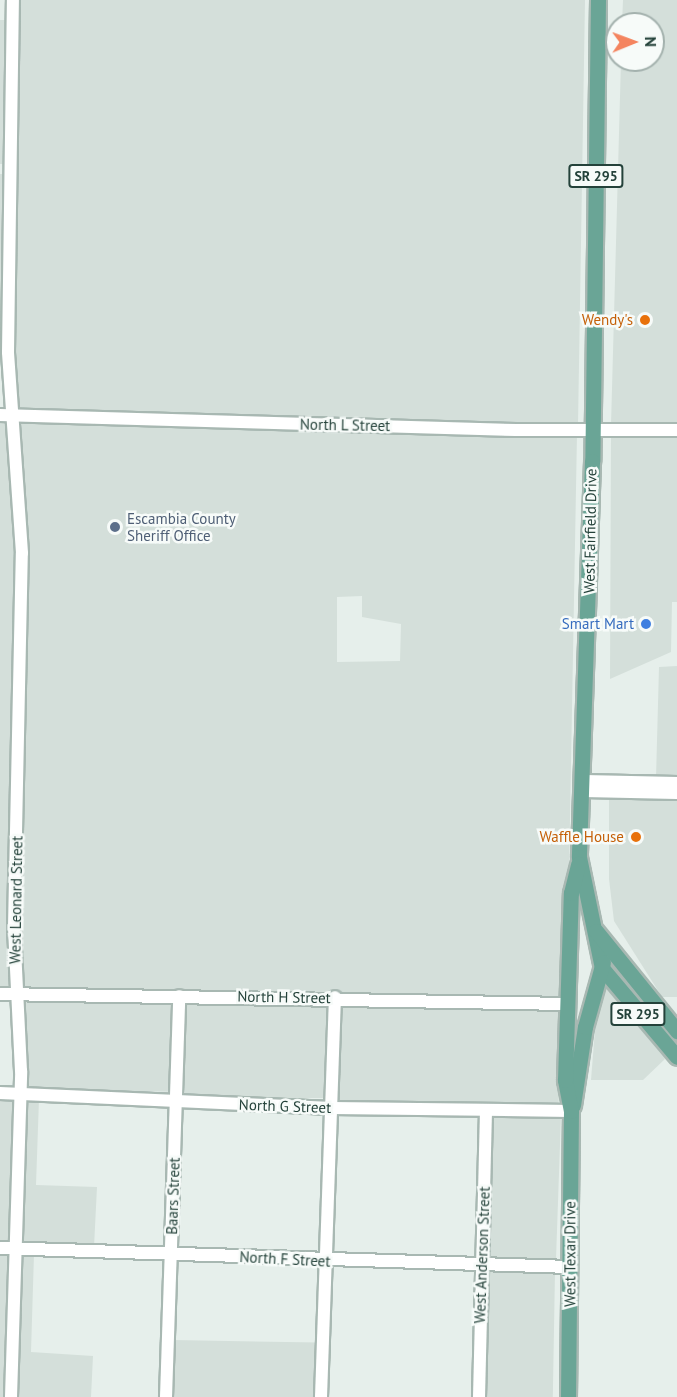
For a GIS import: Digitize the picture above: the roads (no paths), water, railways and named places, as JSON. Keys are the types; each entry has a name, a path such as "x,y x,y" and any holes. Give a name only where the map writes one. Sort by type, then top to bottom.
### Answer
{"main road":[{"name":"West Fairfield Drive","path":"598,0 592,430 584,786 579,857 591,924 606,946 677,1031"},
{"name":"West Texar Drive","path":"571,1111 565,1080 571,892 579,857"},
{"name":"SR 295","path":"591,924 602,968 677,1057"},
{"name":"West Texar Drive","path":"568,1397 571,1111 585,1027 606,946"}],"street":[{"name":"West Leonard Street","path":"11,1397 21,1094 16,993 22,553 4,323 6,15 13,0"},
{"path":"0,414 13,416"},
{"name":"North L Street","path":"13,416 677,430"},
{"path":"584,786 677,783"},
{"path":"584,786 677,794"},
{"name":"North H Street","path":"0,994 335,998 568,1004"},
{"name":"Baars Street","path":"166,1397 179,996"},
{"path":"321,1397 335,998"},
{"name":"North G Street","path":"0,1093 486,1113 571,1111"},
{"name":"West Anderson Street","path":"478,1397 486,1113"},
{"name":"North F Street","path":"0,1248 570,1268"}],"place":[{"name":"Wendy's","path":"645,320"},
{"name":"Escambia County Sheriff Office","path":"115,527"},
{"name":"Smart Mart","path":"646,624"},
{"name":"Waffle House","path":"636,837"}]}
